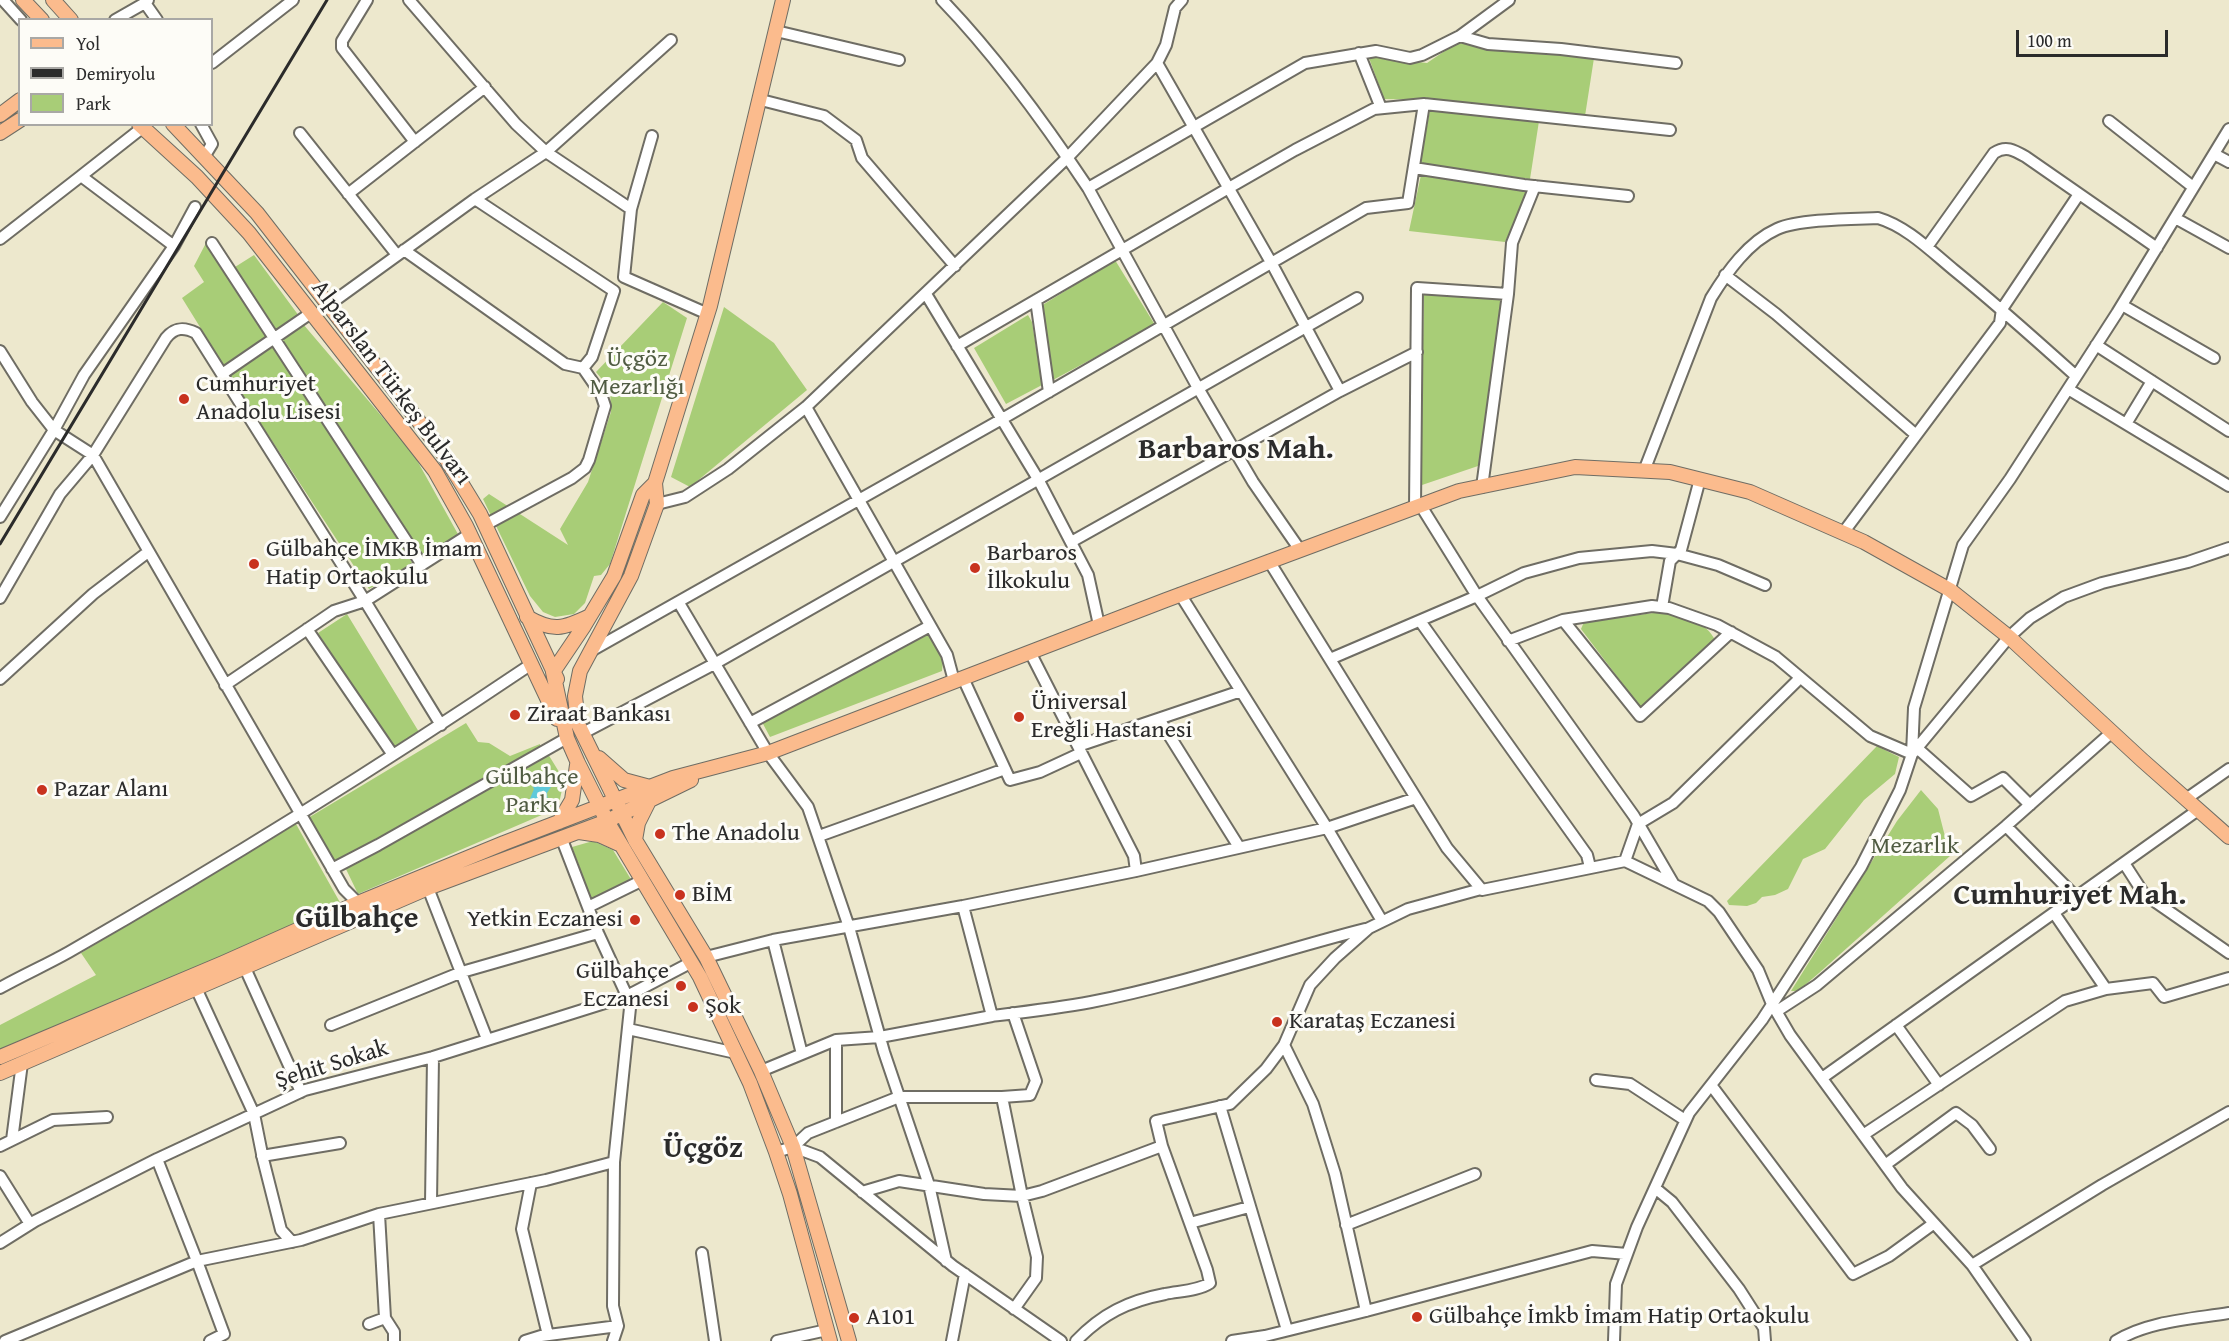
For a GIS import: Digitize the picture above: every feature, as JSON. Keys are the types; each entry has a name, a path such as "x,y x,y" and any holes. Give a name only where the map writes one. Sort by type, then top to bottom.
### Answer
{"main road":[{"path":"22,0 40,18"},
{"path":"53,0 69,18"},
{"path":"580,728 575,696 580,671 631,576 657,504 655,483 708,314 761,100 783,0"},
{"path":"0,115 18,102"},
{"path":"0,134 18,121"},
{"name":"Alparslan Türkeş Bulvarı","path":"141,126 197,177 249,233 424,457 470,534 530,665 567,738"},
{"name":"Alparslan Türkeş Bulvarı","path":"175,126 257,213 330,304 441,450 486,525 527,617 615,801 628,843"},
{"path":"0,1073 428,888 621,815 673,778 768,753 1180,594 1459,491 1575,467 1670,472 1750,492 1864,542 1950,590 2009,637 2229,837"},
{"path":"655,483 643,495 614,576 554,672 567,738 607,821 628,843 706,957 761,1071 793,1148 849,1341"},
{"path":"527,617 542,626 557,629 570,626 590,616"},
{"path":"591,750 618,776 650,794"},
{"path":"559,822 572,800 578,763"},
{"path":"0,1057 358,903 615,801 650,794"},
{"path":"650,794 628,843 643,880 692,962 750,1083 777,1152 828,1335"},
{"path":"577,831 628,843"}],"street":[{"path":"3,0 19,18"},
{"path":"213,62 293,0"},
{"path":"367,0 342,41 342,48 415,142"},
{"path":"942,0 980,40 1068,157 1088,188 1120,250 1234,451 1300,550"},
{"path":"657,504 685,497 728,469 806,407 926,294 1068,157 1157,63 1166,45 1175,8 1182,0"},
{"path":"1088,188 1305,63 1376,51 1410,58 1422,55 1460,36 1509,0"},
{"path":"118,18 147,1 156,18"},
{"path":"412,1 516,124 546,152 631,209"},
{"path":"776,31 899,60"},
{"path":"1460,36 1488,44 1676,63"},
{"path":"330,304 475,199 546,152 671,40"},
{"path":"1359,53 1381,108"},
{"path":"1157,63 1227,189 1272,264 1340,391"},
{"path":"348,194 485,87"},
{"path":"761,100 824,116 856,140 862,158 955,266"},
{"path":"591,651 1165,326 1366,208 1408,203 1424,104"},
{"path":"957,346 1227,189 1374,109 1424,104 1670,130"},
{"path":"2109,121 2193,187"},
{"path":"0,239 141,126"},
{"path":"202,126 212,144 204,157"},
{"path":"1614,1341 1616,1284 1685,1120 1774,1007 1861,867 1900,790 1914,751 1914,708 1963,545 2010,479 2122,306 2229,129"},
{"path":"300,133 348,194 400,253 566,364 583,368 601,394 605,406 585,468 572,478 486,525"},
{"path":"583,368 592,357 614,291 624,277 631,209 652,136"},
{"path":"1926,247 1994,153 2002,148 2011,149 2026,156 2157,248"},
{"path":"2214,154 2229,162"},
{"path":"1414,168 1535,186 1628,196"},
{"path":"81,176 174,246"},
{"path":"1482,486 1508,294 1512,243 1535,186"},
{"path":"1843,533 2000,323 2002,309 2079,194"},
{"path":"475,199 614,291"},
{"path":"0,517 54,430 84,375 174,246 195,207"},
{"path":"1644,471 1711,298 1742,255 1776,229 1791,225 1878,218 1889,221 1926,247 2002,309 2076,376"},
{"path":"2175,218 2229,248"},
{"path":"212,243 422,565"},
{"path":"1725,276 1776,314 1915,434"},
{"path":"624,277 708,314"},
{"path":"1508,294 1417,288 1418,507 1477,597 1638,824 1673,884"},
{"path":"926,294 1038,479 1071,542 1088,575 1099,625"},
{"path":"580,728 716,663 1357,298"},
{"path":"1036,300 1049,392"},
{"path":"2122,306 2214,358"},
{"path":"222,374 311,313"},
{"path":"0,598 60,494 93,455 171,332 187,329 196,333 441,725"},
{"path":"2096,345 2229,431"},
{"path":"0,351 32,402 54,430 93,455 332,869 344,889 358,903"},
{"path":"1071,542 1340,391 1417,352"},
{"path":"0,372 7,363"},
{"path":"2126,424 2152,381"},
{"path":"2068,389 2229,486"},
{"path":"806,407 947,655 1010,780 1040,772 1080,750 1159,719 1241,691"},
{"path":"1662,607 1670,561 1681,550 1700,480"},
{"path":"225,685 334,611 365,601 470,534"},
{"path":"1330,659 1477,597 1524,573 1579,558 1652,551 1677,554 1718,565 1765,585"},
{"path":"1914,751 2009,637 2030,618 2064,597 2102,583 2228,551"},
{"path":"0,679 93,594 148,552"},
{"path":"1269,561 1447,848 1481,889"},
{"path":"1180,594 1327,828 1382,921"},
{"path":"679,603 768,753 807,807 819,836 849,927 880,1037 929,1185 946,1261"},
{"path":"1508,640 1563,620 1652,606 1662,607 1717,625 1776,657 1870,736 1914,751 1971,796 2003,778 2030,805"},
{"path":"1563,620 1640,716 1731,632"},
{"path":"1420,621 1587,855 1590,867"},
{"path":"750,723 930,626"},
{"path":"307,629 393,755"},
{"path":"1030,652 1134,856 1136,871"},
{"path":"0,988 68,953 300,814 441,725 530,665"},
{"path":"1625,861 1638,824 1673,803 1800,678"},
{"path":"1159,719 1239,847"},
{"path":"1774,1007 1817,986 2006,826 2112,732"},
{"path":"332,869 378,846 567,738"},
{"path":"819,836 1005,769"},
{"path":"2186,799 2229,770"},
{"path":"706,957 773,940 963,906 1136,871 1327,828 1416,798"},
{"path":"1822,1078 2198,810"},
{"path":"2006,826 2076,897"},
{"path":"561,837 630,1008 614,1162 613,1306 618,1326 613,1341"},
{"path":"1076,1341 1093,1323 1122,1306 1161,1294 1204,1287 1210,1283 1162,1146 1156,1121 1230,1104 1284,1045 1310,985 1335,958 1369,928 1408,909 1481,889 1625,861 1708,901 1719,912 1758,970 1774,1007 1790,1035 1885,1165 1933,1224 1972,1265 2025,1341"},
{"path":"2124,863 2144,894 2228,951"},
{"path":"588,907 643,880"},
{"path":"428,888 487,1039"},
{"path":"963,906 992,1016"},
{"path":"2054,913 2106,989"},
{"path":"761,1071 836,1040 880,1037 992,1016 1090,1002 1158,987 1290,948 1369,928"},
{"path":"331,1025 462,972 598,933"},
{"path":"773,940 802,1054"},
{"name":"Şehit Sokak","path":"0,1244 30,1224 157,1159 301,1092 433,1057 627,996 692,962"},
{"path":"245,968 301,1092"},
{"path":"1863,1135 2066,1001 2106,989 2152,983 2164,997 2229,978"},
{"path":"196,988 254,1114 281,1230 292,1242"},
{"path":"777,1152 793,1148 808,1133 899,1097 1030,1095 1036,1081 1013,1013"},
{"path":"1896,1025 1939,1085"},
{"path":"628,1029 736,1053"},
{"path":"836,1040 836,1122"},
{"path":"1284,1045 1313,1104 1335,1174 1366,1311"},
{"path":"431,1203 433,1057"},
{"path":"12,1140 22,1063"},
{"path":"1596,1080 1630,1084 1685,1120"},
{"path":"1711,1085 1853,1274 1889,1256 1933,1224"},
{"path":"1002,1097 1037,1257 1036,1278 1014,1309"},
{"path":"1220,1106 1287,1330"},
{"path":"1972,1265 2102,1185 2229,1112"},
{"path":"1885,1165 1956,1113 1971,1125 1989,1149"},
{"path":"0,1146 53,1120 107,1117"},
{"path":"262,1156 340,1143"},
{"path":"862,1192 899,1180 984,1194 1022,1196 1042,1191 1162,1146"},
{"path":"793,1148 820,1157 946,1261 1061,1341"},
{"path":"157,1159 228,1338 210,1341"},
{"path":"5,1341 197,1261 292,1242 379,1214 531,1183 614,1162"},
{"path":"1346,1225 1475,1174"},
{"path":"0,1176 30,1224"},
{"path":"531,1183 522,1229 548,1335"},
{"path":"1655,1188 1672,1202 1739,1289 1764,1328 1765,1341"},
{"path":"1190,1223 1249,1207"},
{"path":"379,1214 385,1318 394,1332 394,1341"},
{"path":"1232,1341 1366,1311 1592,1251 1627,1254"},
{"path":"702,1252 715,1341"},
{"path":"952,1341 965,1275"},
{"path":"2116,1341 2155,1326 2229,1313"},
{"path":"369,1324 385,1318"},
{"path":"525,1341 548,1335 618,1326"},
{"path":"777,1341 828,1335"}],"green space":[{"path":"1461,40 1488,48 1594,58 1585,116 1429,100 1384,99 1369,58 1373,54 1427,63"},
{"path":"1430,110 1539,121 1530,179 1420,164"},
{"path":"1421,175 1530,190 1505,242 1409,231"},
{"path":"206,243 272,338 226,369 182,298 204,282 194,266"},
{"path":"254,255 299,316 277,331 235,267"},
{"path":"1115,260 1155,325 1053,380 1041,306"},
{"path":"1424,294 1476,294 1499,298 1503,307 1481,465 1422,485 1420,482"},
{"name":"Üçgöz Mezarlığı","path":"663,302 687,318 610,564 601,575 594,576 585,603 574,614 555,617 543,612 530,596 483,499 489,494 568,545 560,529 588,482 611,412 610,389 596,372"},
{"name":"Üçgöz Mezarlığı","path":"724,307 774,343 807,390 690,487 671,477"},
{"path":"1028,315 1032,322 1042,385 1006,404 974,348"},
{"path":"303,324 413,453 459,536 423,557 283,340"},
{"path":"273,344 413,564 369,589 229,375"},
{"path":"1661,612 1693,620 1706,628 1716,642 1641,708 1581,629 1584,622"},
{"path":"347,614 419,732 394,748 318,633"},
{"path":"929,632 943,661 942,671 770,737 762,722"},
{"path":"466,723 478,742 489,743 510,756 540,744 540,750 335,863 308,818"},
{"path":"1877,746 1899,757 1895,774 1864,800 1825,849 1803,859 1788,889 1775,895 1762,897 1756,903 1747,906 1729,905 1727,901"},
{"name":"Gülbahçe Parkı","path":"548,754 564,780 560,799 551,811 358,894 345,867"},
{"name":"Mezarlık","path":"1921,790 1938,809 1950,856 1798,991 1791,991 1897,821"},
{"path":"296,824 342,906 0,1050 0,1025 96,975 81,953"},
{"path":"593,841 613,850 632,881 592,901 572,847"}],"water":[{"path":"541,774 551,787 547,793 548,802 534,805 529,801 534,789 530,781 534,778 538,779"}],"railway":[{"path":"0,544 327,0"}],"place":[{"name":"Cumhuriyet Anadolu Lisesi","path":"184,399"},
{"name":"Gülbahçe İMKB İmam Hatip Ortaokulu","path":"254,564"},
{"name":"Barbaros İlkokulu","path":"975,568"},
{"name":"Ziraat Bankası","path":"515,715"},
{"name":"Üniversal Ereğli Hastanesi","path":"1019,717"},
{"name":"Pazar Alanı","path":"42,790"},
{"name":"The Anadolu","path":"660,834"},
{"name":"BİM","path":"680,895"},
{"name":"Yetkin Eczanesi","path":"635,920"},
{"name":"Gülbahçe Eczanesi","path":"681,986"},
{"name":"Şok","path":"693,1007"},
{"name":"Karataş Eczanesi","path":"1277,1022"},
{"name":"Gülbahçe İmkb İmam Hatip Ortaokulu","path":"1417,1317"},
{"name":"A101","path":"854,1318"}],"district":[{"name":"Barbaros Mah.","path":"1236,450"},
{"name":"Cumhuriyet Mah.","path":"2070,896"},
{"name":"Gülbahçe","path":"357,919"},
{"name":"Üçgöz","path":"703,1149"}]}
